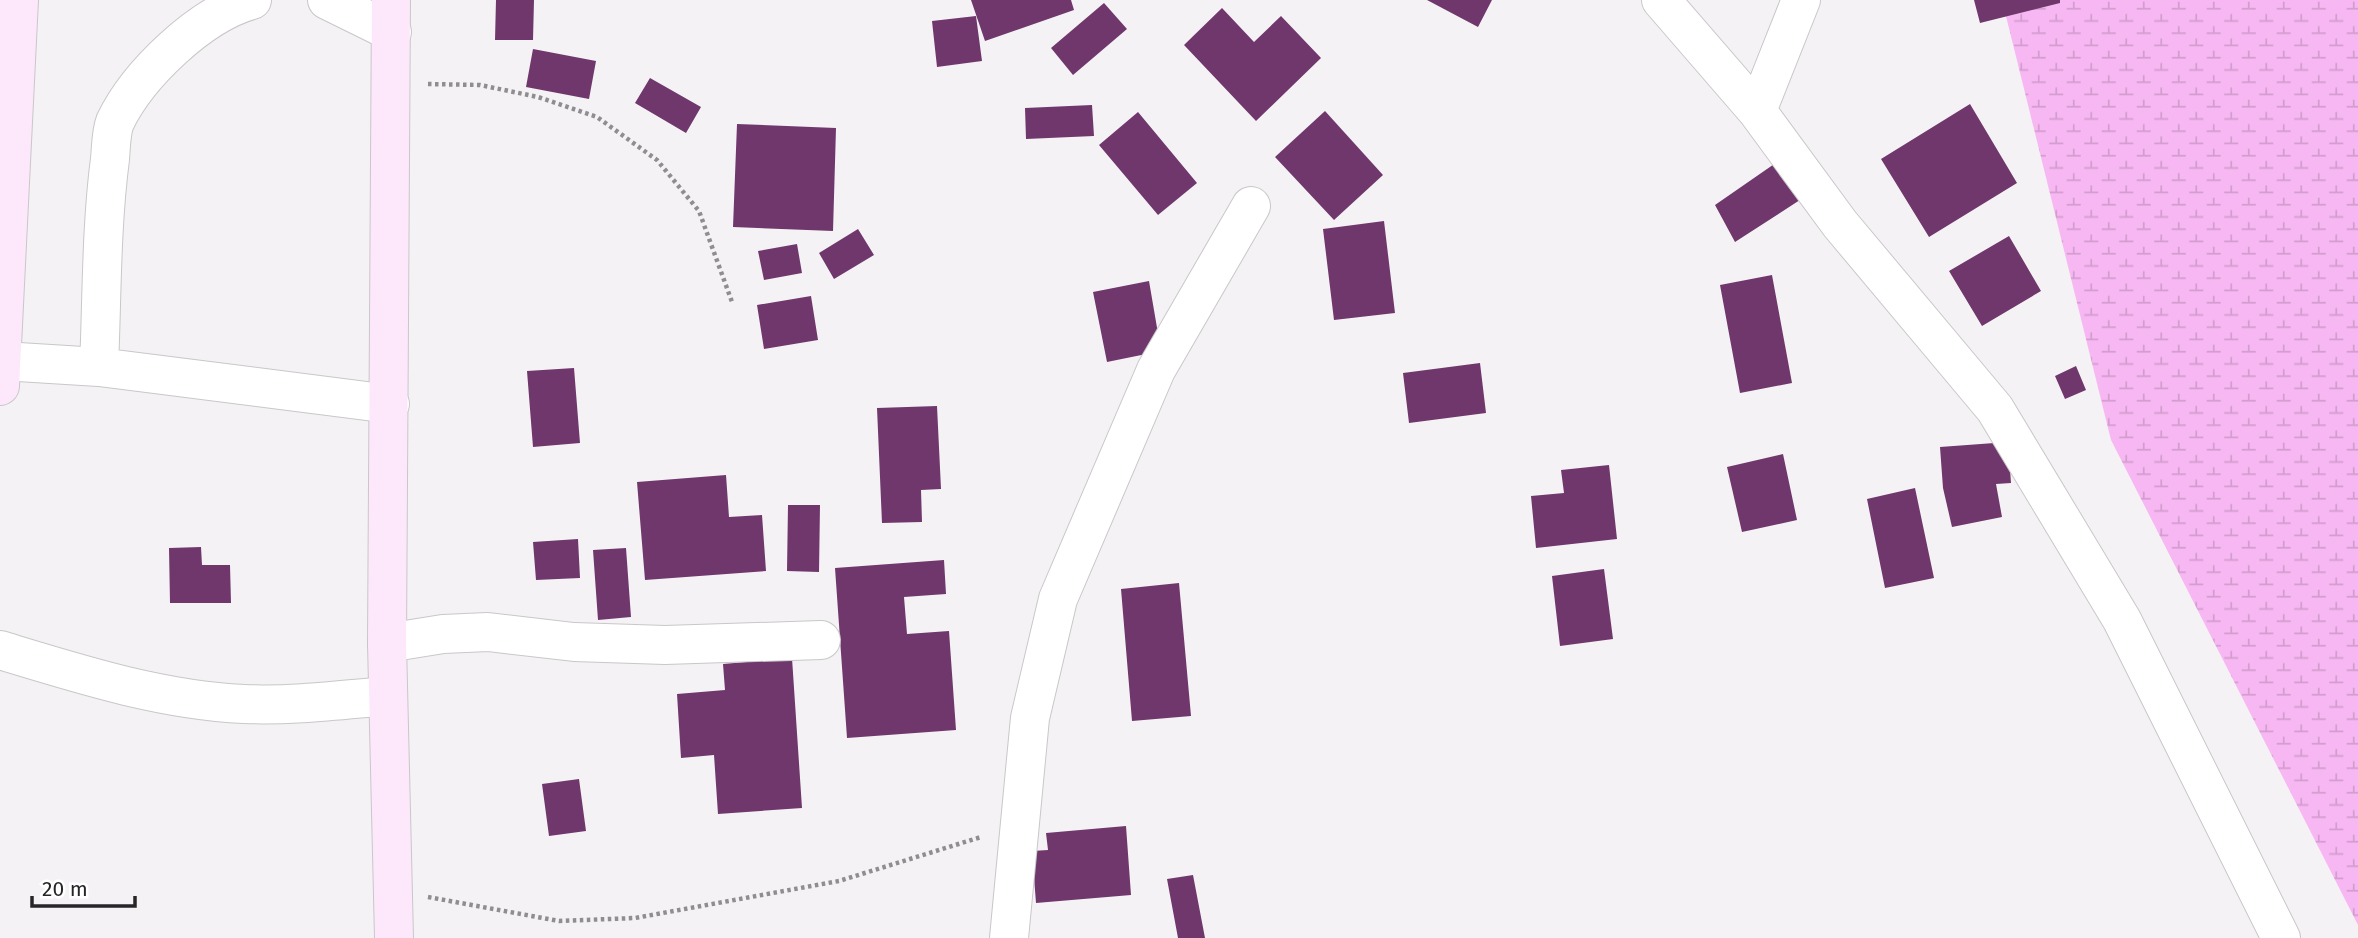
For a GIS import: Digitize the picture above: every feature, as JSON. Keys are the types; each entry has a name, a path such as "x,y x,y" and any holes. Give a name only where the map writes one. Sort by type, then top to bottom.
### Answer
{"street":[{"path":"19,0 1,374 99,368 390,404"},
{"path":"99,368 108,176 114,124 145,78 188,34 252,0"},
{"path":"327,0 392,16 387,696 394,938"},
{"path":"1661,0 1757,111 1840,225 1995,409 2122,620 2281,938"},
{"path":"1757,111 1801,0"},
{"path":"1009,938 1030,718 1058,599 1156,370 1251,206"},
{"path":"387,643 443,634 488,632 574,642 665,645 821,640"},
{"path":"0,650 92,678 177,696 244,704 387,696"}],"path":[{"path":"392,84 480,85 538,97 597,117 657,160 699,211 732,302"},
{"path":"393,890 559,921 635,918 839,881 1020,825"}],"green space":[{"path":"2002,0 2358,0 2358,925 2111,440"}],"building":[{"path":"496,0 534,0 533,40 495,40"},
{"path":"971,0 1071,0 1074,10 985,41"},
{"path":"1427,0 1492,0 1478,27"},
{"path":"1974,0 2060,0 2060,3 1980,23"},
{"path":"1104,3 1127,29 1073,75 1051,48"},
{"path":"1222,8 1254,42 1281,16 1321,58 1256,121 1184,45"},
{"path":"976,16 982,61 937,67 932,21"},
{"path":"533,49 596,61 589,99 526,87"},
{"path":"650,78 701,107 686,133 635,103"},
{"path":"1970,104 2017,183 1929,237 1881,159"},
{"path":"1092,105 1094,136 1026,139 1025,108"},
{"path":"1325,111 1383,175 1334,220 1275,157"},
{"path":"1138,112 1197,183 1158,215 1099,145"},
{"path":"737,124 836,128 833,231 733,227"},
{"path":"1780,160 1803,198 1735,242 1715,205"},
{"path":"1384,221 1395,313 1334,320 1323,229"},
{"path":"858,229 874,255 834,279 819,253"},
{"path":"2009,236 2041,291 1982,326 1949,271"},
{"path":"797,244 802,273 764,280 758,251"},
{"path":"1772,275 1792,383 1740,393 1720,285"},
{"path":"1149,281 1161,351 1107,362 1093,292"},
{"path":"811,296 818,340 764,349 757,305"},
{"path":"1480,363 1486,413 1409,423 1403,373"},
{"path":"2076,366 2086,390 2065,399 2055,376"},
{"path":"574,368 580,443 533,447 527,371"},
{"path":"937,406 941,489 921,490 922,522 882,523 877,408"},
{"path":"2008,442 2011,483 1996,484 2002,517 1952,527 1943,488 1940,447"},
{"path":"1783,454 1797,520 1742,532 1727,467"},
{"path":"1609,465 1617,539 1536,548 1531,496 1564,493 1561,470"},
{"path":"726,475 729,517 762,515 766,571 645,580 637,482"},
{"path":"1915,488 1934,578 1885,588 1867,499"},
{"path":"788,505 820,505 819,572 787,571"},
{"path":"578,539 580,578 536,580 533,542"},
{"path":"201,547 202,565 230,565 231,603 170,603 169,548"},
{"path":"626,548 631,617 598,620 593,550"},
{"path":"944,560 946,594 904,597 907,634 949,631 956,730 847,738 835,568"},
{"path":"1604,569 1613,639 1560,646 1552,576"},
{"path":"1179,583 1191,716 1132,721 1121,589"},
{"path":"792,658 802,808 718,814 714,755 681,758 677,694 725,690 723,664"},
{"path":"579,779 586,831 549,836 542,784"},
{"path":"1126,826 1131,895 1036,903 1032,851 1048,850 1046,833"},
{"path":"1193,875 1205,938 1178,938 1167,879"}]}
